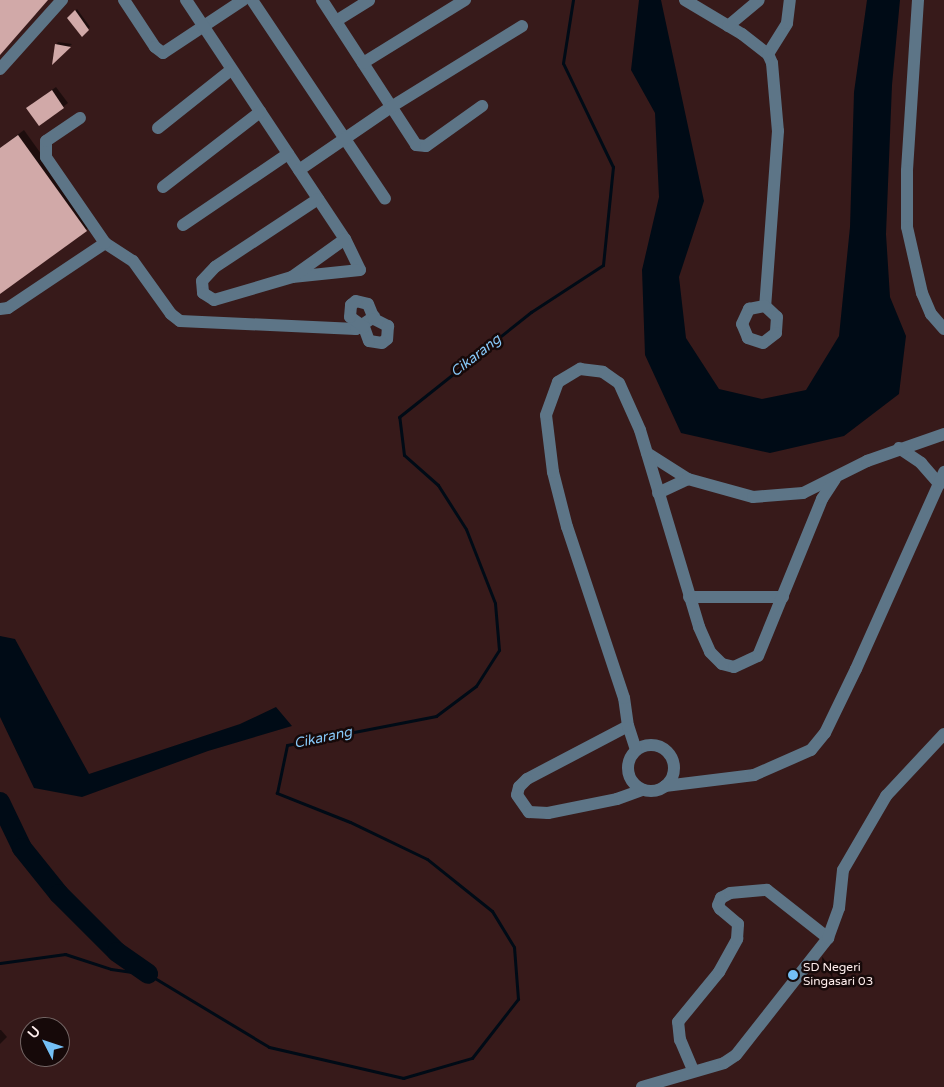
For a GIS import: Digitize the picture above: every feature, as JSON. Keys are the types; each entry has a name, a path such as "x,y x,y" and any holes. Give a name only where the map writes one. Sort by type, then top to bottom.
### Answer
{"street":[{"path":"0,69 62,0"},
{"path":"124,0 155,47 163,53 243,0"},
{"path":"186,0 345,239 360,270 292,277 214,300 207,298 200,287 206,274 318,199"},
{"path":"252,0 385,199"},
{"path":"322,0 390,107 420,148 482,106"},
{"path":"336,21 368,0"},
{"path":"363,63 465,0"},
{"path":"685,0 728,26 768,54 776,78 778,131 765,306"},
{"path":"728,26 759,0"},
{"path":"768,54 787,23 790,0"},
{"path":"918,0 907,171 907,227 922,293 931,314 944,329"},
{"path":"299,170 390,107 522,26"},
{"path":"158,128 231,70"},
{"path":"163,187 260,112"},
{"path":"80,118 46,142 46,157 105,243 133,261 171,314 180,321 356,329 364,327 374,317"},
{"path":"183,225 288,154"},
{"path":"292,277 345,239"},
{"path":"0,309 8,308 105,243"},
{"path":"362,301 368,304 374,317 388,326 387,339 382,343 370,341 364,327 350,317 351,305 362,301"},
{"path":"636,750 628,726 624,698 567,527 553,472 546,415 558,382 580,369 603,372 619,383 647,453 688,598 710,652 722,664 734,667 758,656 822,499 835,478"},
{"path":"647,453 688,479 753,497 803,493 899,448 944,434"},
{"path":"628,726 527,779 519,787 517,795 529,812 548,813 617,799 642,790 654,791 665,786 754,775 811,750 825,733 852,677 942,478 899,448"},
{"path":"658,493 688,479"},
{"path":"688,598 783,597"},
{"path":"642,1087 693,1070 724,1063 736,1055 828,938 839,908 843,870 886,796 944,734"},
{"path":"642,790 632,783 628,772 629,760 636,750 647,745 659,746 669,753 674,764 672,776 665,786"},
{"path":"693,1070 680,1040 678,1022 719,972 737,939 735,918 718,905 721,898 730,893 767,890 828,938"}],"shaded area":[{"path":"639,0 661,0 704,201 679,277 686,338 719,389 762,399 806,390 839,336 850,227 854,92 867,0 900,0 892,85 886,234 890,297 906,336 899,394 844,436 770,453 681,433 645,355 642,270 659,197 655,113 631,70"},
{"path":"0,636 15,639 89,774 240,724 276,707 292,726 208,751 82,797 34,788 0,717"}],"building":[{"path":"0,0 48,0 0,55"},
{"path":"75,10 89,30 82,37 67,18"},
{"path":"55,44 71,47 52,65"},
{"path":"52,90 64,108 39,126 26,108"},
{"path":"18,135 87,231 0,294 0,148"}],"waterway":[{"name":"Cikarang","path":"0,963 65,954 111,969 148,974 269,1047 403,1078 472,1058 518,999 514,947 492,911 427,859 350,822 277,793 287,745 436,716 476,686 499,650 495,603 466,529 438,485 404,455 399,417 531,312 603,265 613,167 563,63 573,0"},
{"path":"0,802 22,848 59,894 117,952 148,974"}],"place":[{"name":"SD Negeri Singasari 03","path":"793,975"}]}
